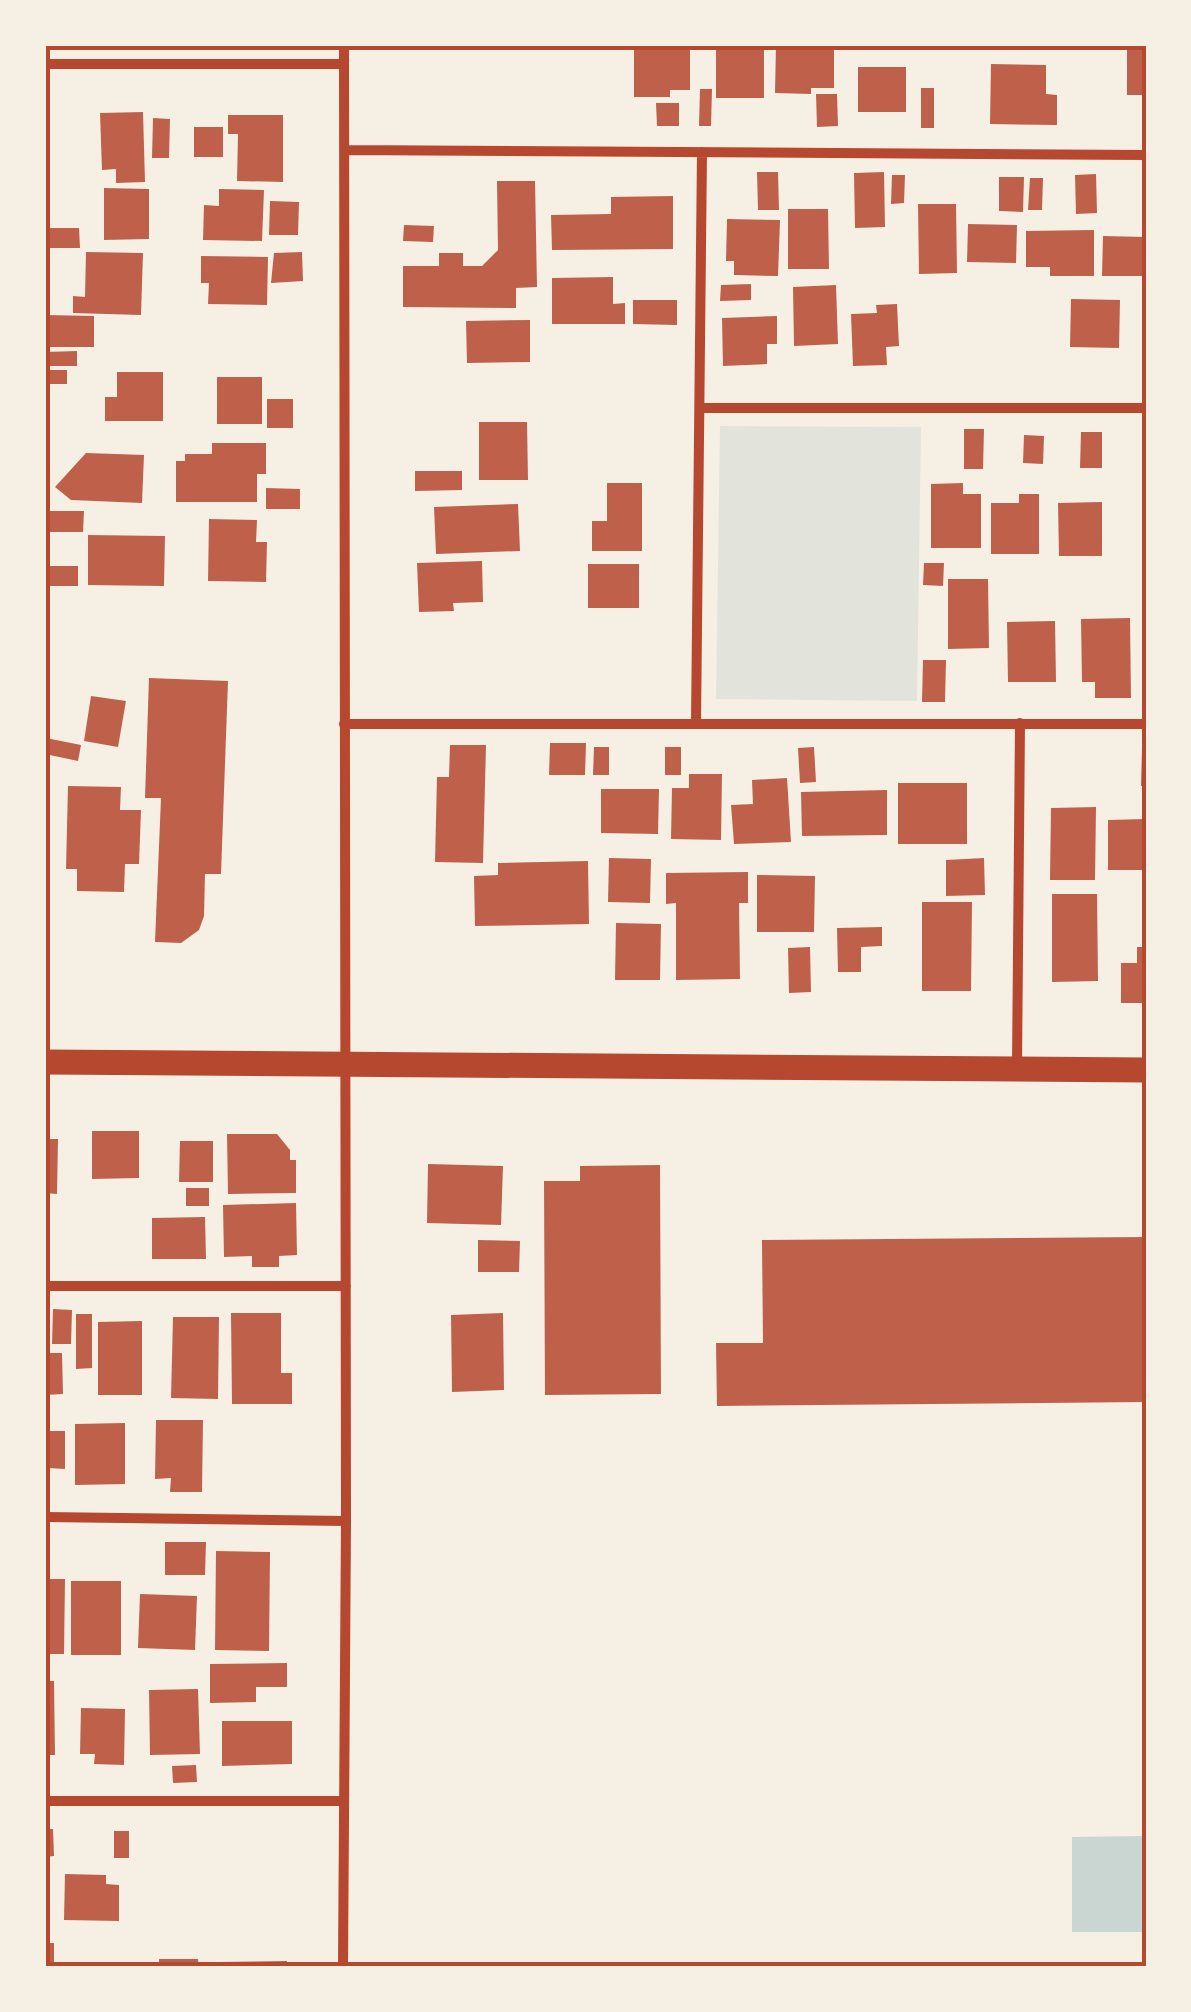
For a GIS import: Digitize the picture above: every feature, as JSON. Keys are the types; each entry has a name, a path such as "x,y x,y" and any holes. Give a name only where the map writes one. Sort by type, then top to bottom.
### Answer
{"main road":[{"path":"45,1062 1146,1070"}],"street":[{"path":"343,1967 344,45"},
{"path":"45,64 344,64"},
{"path":"344,150 1146,155"},
{"path":"696,723 702,152"},
{"path":"700,408 1146,408"},
{"path":"1017,1067 1020,723"},
{"path":"344,724 1146,724"},
{"path":"45,1286 346,1286"},
{"path":"45,1517 346,1521"},
{"path":"45,1800 344,1801"}],"shaded area":[{"path":"720,426 921,427 917,701 716,699"},
{"path":"1146,1836 1146,1932 1072,1932 1072,1837"}],"building":[{"path":"634,45 690,45 690,90 670,90 670,97 634,97"},
{"path":"716,45 764,45 764,98 716,98"},
{"path":"776,45 834,45 834,88 811,88 811,94 775,93"},
{"path":"1127,45 1146,45 1146,95 1127,95"},
{"path":"991,64 1046,65 1046,94 1057,95 1057,125 990,124"},
{"path":"858,67 906,67 906,112 858,112"},
{"path":"921,88 934,88 934,128 921,128"},
{"path":"700,89 712,89 711,126 699,126"},
{"path":"816,94 837,94 838,126 817,127"},
{"path":"656,103 679,103 679,126 657,126"},
{"path":"143,112 145,182 116,183 116,169 102,170 100,113"},
{"path":"228,115 283,115 283,182 237,181 238,134 228,134"},
{"path":"153,118 170,119 169,158 152,158"},
{"path":"194,127 223,127 223,157 194,157"},
{"path":"757,172 778,172 779,210 758,210"},
{"path":"884,172 885,227 855,228 854,173"},
{"path":"1096,174 1097,213 1076,214 1075,175"},
{"path":"892,175 905,175 904,203 891,204"},
{"path":"999,177 1024,177 1023,212 999,211"},
{"path":"1030,178 1043,178 1042,210 1028,210"},
{"path":"497,181 535,181 537,287 516,288 516,308 403,307 403,266 439,266 439,253 463,253 463,266 482,266 498,250"},
{"path":"104,188 149,189 149,239 104,240"},
{"path":"219,189 264,190 262,241 203,240 204,205 219,206"},
{"path":"673,196 673,249 552,250 551,215 611,214 611,197"},
{"path":"270,201 299,202 298,235 269,235"},
{"path":"918,204 956,204 957,273 919,274"},
{"path":"788,209 828,209 829,269 788,269"},
{"path":"727,219 780,220 778,276 734,275 734,261 726,261"},
{"path":"968,224 1017,225 1016,263 967,262"},
{"path":"404,225 434,226 433,242 403,241"},
{"path":"45,228 79,228 80,248 45,248"},
{"path":"1094,230 1094,276 1050,276 1050,267 1026,267 1026,231"},
{"path":"1103,236 1146,237 1146,276 1102,276"},
{"path":"86,252 143,253 141,315 73,313 73,296 85,297"},
{"path":"302,252 303,281 271,283 274,253"},
{"path":"201,256 268,257 267,305 208,304 209,283 201,283"},
{"path":"613,277 613,304 625,303 625,324 552,324 552,278"},
{"path":"751,284 751,300 720,301 721,285"},
{"path":"836,285 838,344 794,346 793,287"},
{"path":"1071,299 1120,300 1119,348 1070,347"},
{"path":"633,300 677,300 677,325 633,324"},
{"path":"897,304 899,346 886,347 887,365 853,366 851,314 877,313 876,305"},
{"path":"45,315 94,316 94,347 45,347"},
{"path":"777,316 777,344 767,344 767,364 723,366 722,318"},
{"path":"530,320 530,362 467,363 466,321"},
{"path":"77,351 77,366 45,366 45,352"},
{"path":"45,370 67,370 67,384 45,384"},
{"path":"117,372 163,372 163,421 105,421 105,397 117,397"},
{"path":"217,377 262,377 262,424 217,424"},
{"path":"267,399 293,399 293,428 267,428"},
{"path":"479,422 527,422 528,480 479,480"},
{"path":"964,429 984,429 983,469 964,469"},
{"path":"1081,432 1102,432 1102,468 1080,468"},
{"path":"1024,435 1044,436 1043,464 1023,463"},
{"path":"212,443 266,443 266,474 257,474 257,502 176,502 176,461 185,461 185,454 212,454"},
{"path":"86,453 144,455 142,503 71,500 55,487"},
{"path":"415,471 462,471 462,490 415,491"},
{"path":"607,483 642,483 642,551 592,551 592,521 607,521"},
{"path":"963,483 963,494 981,494 981,548 931,548 931,484"},
{"path":"266,488 300,489 300,509 266,509"},
{"path":"1019,494 1039,494 1039,554 991,554 991,503 1019,503"},
{"path":"1102,502 1102,556 1059,556 1058,503"},
{"path":"518,504 520,551 436,554 434,507"},
{"path":"45,511 84,511 83,532 45,532"},
{"path":"209,519 257,520 256,542 267,542 266,582 208,581"},
{"path":"88,535 165,536 164,586 88,585"},
{"path":"482,561 483,602 453,603 454,611 419,612 417,563"},
{"path":"924,563 944,563 943,586 923,585"},
{"path":"588,564 639,564 639,608 588,608"},
{"path":"45,566 78,566 78,586 45,586"},
{"path":"948,579 988,579 989,648 948,649"},
{"path":"1130,618 1131,698 1095,698 1095,682 1082,682 1081,619"},
{"path":"1055,621 1056,682 1008,682 1007,622"},
{"path":"923,660 946,660 945,702 922,702"},
{"path":"149,678 228,681 221,874 205,874 204,916 199,930 181,943 155,942 161,798 145,798"},
{"path":"91,696 126,701 118,747 84,741"},
{"path":"46,738 81,745 78,761 45,754"},
{"path":"550,743 586,743 585,775 549,775"},
{"path":"450,745 486,745 483,863 435,862 437,777 449,777"},
{"path":"594,747 609,747 609,775 593,775"},
{"path":"665,747 681,747 681,775 665,775"},
{"path":"814,747 816,782 800,783 798,748"},
{"path":"1142,748 1146,748 1146,786 1141,786"},
{"path":"689,774 722,774 721,840 671,839 672,788 689,788"},
{"path":"787,778 791,842 734,844 731,805 753,804 752,780"},
{"path":"898,783 967,783 967,844 898,844"},
{"path":"68,786 121,787 120,810 141,810 139,864 125,864 124,892 77,891 77,869 66,869"},
{"path":"601,789 659,789 658,834 601,833"},
{"path":"887,790 887,835 802,836 801,792"},
{"path":"1096,807 1095,880 1050,880 1051,808"},
{"path":"1146,819 1146,870 1108,870 1108,820"},
{"path":"609,858 651,859 650,903 608,902"},
{"path":"984,858 985,895 946,896 946,860"},
{"path":"588,861 589,924 475,926 474,876 498,875 498,863"},
{"path":"748,872 748,903 739,903 740,979 676,980 676,903 666,904 666,873"},
{"path":"757,875 815,876 814,932 757,932"},
{"path":"1052,894 1097,894 1098,981 1052,982"},
{"path":"922,902 972,902 971,991 922,991"},
{"path":"616,923 661,924 660,980 615,980"},
{"path":"882,927 882,946 861,947 861,972 838,972 837,928"},
{"path":"810,947 811,992 789,993 788,948"},
{"path":"1137,947 1146,947 1146,1003 1121,1003 1121,963 1137,963"},
{"path":"92,1131 139,1131 139,1178 92,1179"},
{"path":"227,1134 277,1134 290,1150 290,1160 296,1160 296,1193 228,1194"},
{"path":"45,1139 58,1139 57,1194 45,1193"},
{"path":"180,1141 213,1141 213,1182 179,1182"},
{"path":"428,1164 503,1166 501,1225 427,1223"},
{"path":"660,1165 661,1394 545,1395 544,1181 580,1181 580,1166"},
{"path":"186,1188 209,1188 209,1206 186,1206"},
{"path":"296,1203 297,1255 279,1256 279,1267 252,1267 252,1256 224,1257 223,1205"},
{"path":"205,1217 206,1259 152,1259 152,1218"},
{"path":"1146,1237 1146,1402 717,1406 716,1343 763,1343 762,1240"},
{"path":"478,1240 520,1241 519,1272 478,1272"},
{"path":"53,1309 72,1310 71,1344 52,1344"},
{"path":"231,1313 281,1313 281,1373 292,1373 292,1404 232,1404"},
{"path":"503,1313 504,1390 452,1392 451,1315"},
{"path":"76,1314 92,1314 92,1368 76,1369"},
{"path":"173,1317 219,1317 218,1399 171,1398"},
{"path":"142,1321 142,1395 98,1395 98,1322"},
{"path":"45,1353 62,1353 63,1394 45,1395"},
{"path":"156,1420 203,1420 202,1492 170,1492 171,1478 155,1479"},
{"path":"125,1423 125,1484 75,1485 75,1424"},
{"path":"49,1431 65,1431 65,1469 48,1468"},
{"path":"165,1542 206,1542 205,1575 165,1575"},
{"path":"216,1551 270,1552 269,1651 215,1650"},
{"path":"45,1579 65,1579 64,1654 45,1654"},
{"path":"71,1581 121,1581 121,1655 71,1655"},
{"path":"140,1594 197,1596 195,1650 138,1648"},
{"path":"287,1663 287,1687 256,1687 256,1702 210,1703 210,1664"},
{"path":"45,1681 54,1681 55,1755 45,1755"},
{"path":"198,1689 200,1754 150,1755 149,1690"},
{"path":"81,1708 125,1709 124,1765 94,1764 95,1754 80,1754"},
{"path":"222,1721 292,1721 292,1764 222,1766"},
{"path":"196,1765 197,1782 173,1783 172,1766"},
{"path":"45,1829 53,1829 54,1856 45,1857"},
{"path":"114,1831 129,1831 129,1858 114,1858"},
{"path":"65,1874 106,1875 106,1884 119,1885 119,1921 64,1920"},
{"path":"45,1884 50,1884 49,1929 45,1929"},
{"path":"45,1943 54,1943 54,1967 45,1967"},
{"path":"159,1959 198,1959 199,1967 159,1967"},
{"path":"287,1961 287,1967 218,1967 218,1962"}]}
